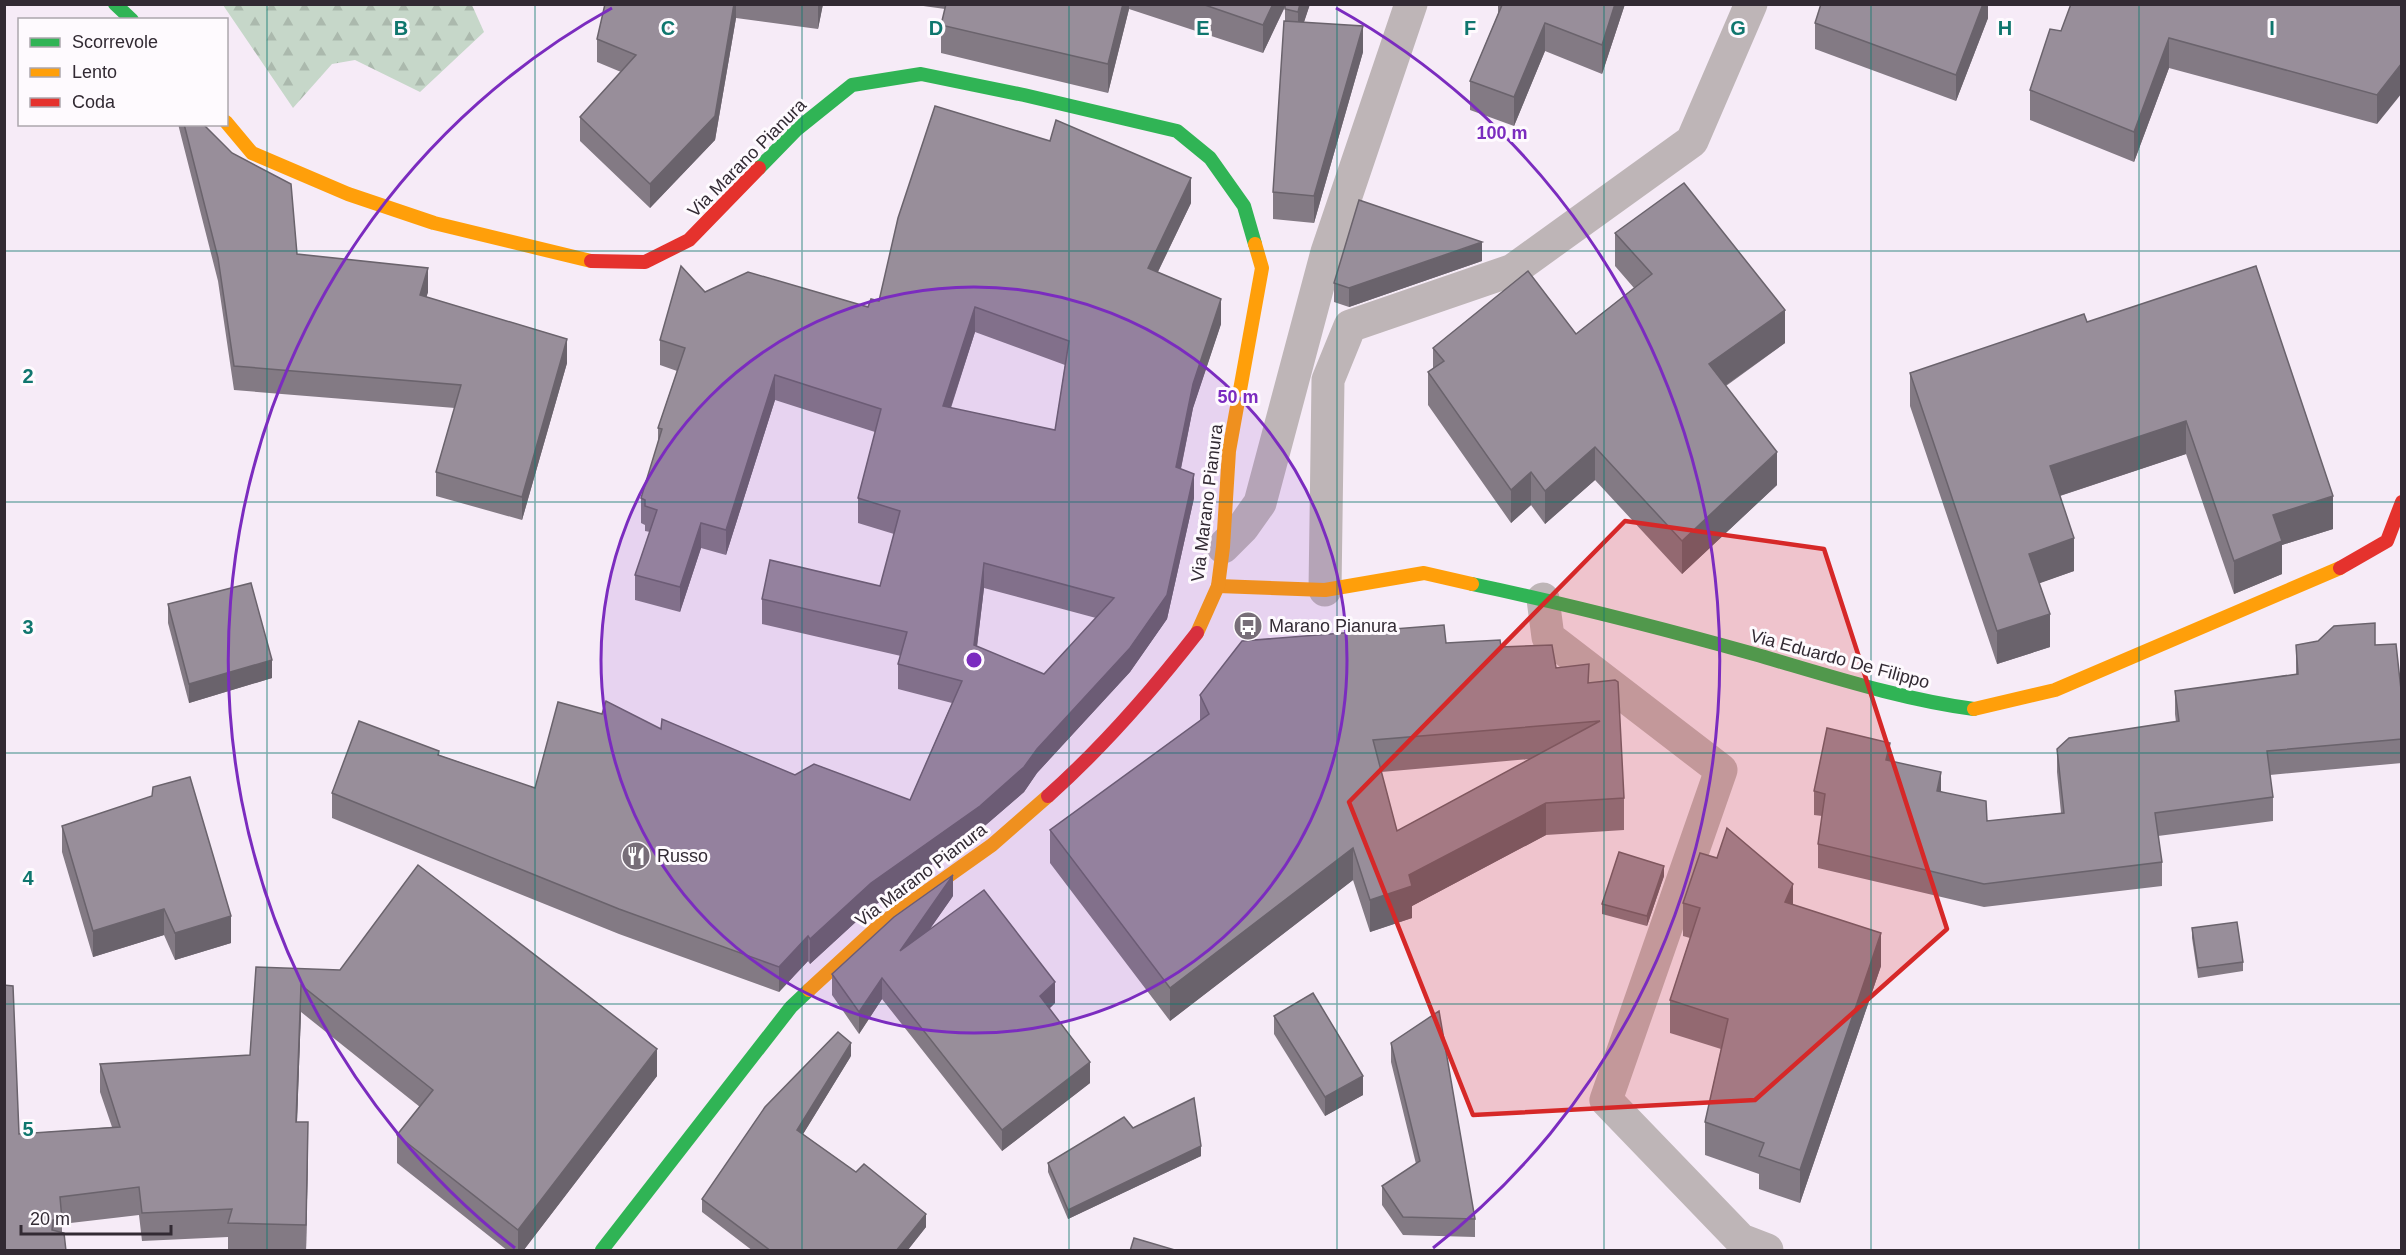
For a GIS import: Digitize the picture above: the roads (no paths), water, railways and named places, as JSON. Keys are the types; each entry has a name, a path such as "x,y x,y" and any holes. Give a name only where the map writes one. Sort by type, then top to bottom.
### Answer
{"street":[{"path":"115,4 130,18"},
{"path":"1223,547 1243,527 1260,503 1327,252 1411,4"},
{"path":"1325,590 1328,380 1350,326 1514,270 1692,141 1751,4"},
{"name":"Via Marano Pianura","path":"228,124 252,153 348,194 434,223 594,262 645,262 689,240 796,130 852,85 921,74 1024,95 1178,131 1210,158 1244,206 1262,268 1229,451 1223,547 1218,585 1201,628 1147,697 1070,777 992,845 882,922 791,1007 602,1251"},
{"name":"Via Eduardo De Filippo","path":"1218,585 1325,590 1424,573 1543,599 1750,652 1928,703 1977,710 2055,690 2332,573 2386,541 2402,502"},
{"path":"1543,599 1548,637 1721,770 1606,1100 1741,1240 1767,1251"}],"place":[{"name":"Marano Pianura","path":"1248,626"},
{"name":"Russo","path":"636,856"}]}
